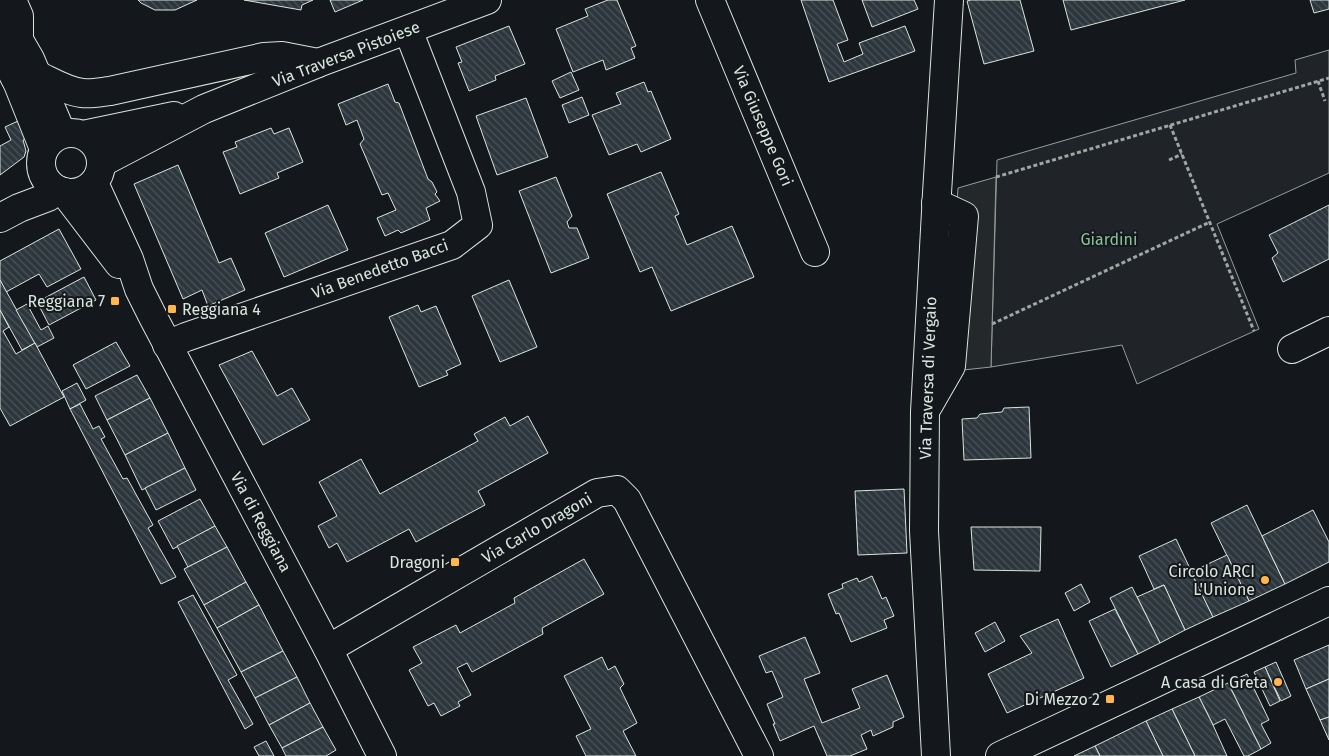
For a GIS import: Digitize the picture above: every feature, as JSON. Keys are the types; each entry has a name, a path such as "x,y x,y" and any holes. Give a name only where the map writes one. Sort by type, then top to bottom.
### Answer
{"street":[{"path":"10,45 19,16 12,0"},
{"name":"Via Traversa Pistoiese","path":"58,147 204,109 318,63 488,0"},
{"name":"Via Giuseppe Gori","path":"710,0 815,252"},
{"name":"Via Traversa di Vergaio","path":"936,756 924,531 925,412 936,203 950,0"},
{"name":"Via di Reggiana","path":"0,14 10,45 18,84 58,147"},
{"name":"Via Benedetto Bacci","path":"167,345 452,245 478,224 471,192 408,30"},
{"name":"Via di Reggiana","path":"10,45 37,75 58,147 47,181 61,191 139,289"},
{"path":"37,75 70,90 83,93 110,91 264,56 282,56 318,63"},
{"name":"Via Traversa Pistoiese","path":"98,173 204,109"},
{"name":"Via di Reggiana","path":"58,147 89,139 98,149 98,173 139,289 382,756"},
{"path":"10,213 58,147"},
{"path":"10,213 61,191 77,193 89,188 98,173"},
{"path":"1292,349 1329,331"},
{"name":"Via Carlo Dragoni","path":"328,649 597,493 617,490 627,500 759,756"},
{"path":"1000,756 1329,602"}],"path":[{"path":"996,177 1329,78"},
{"path":"1318,81 1325,101"},
{"path":"1170,125 1254,331"},
{"path":"1168,160 1182,154"},
{"path":"992,324 1210,222"}],"green space":[{"name":"Giardini","path":"1329,50 1329,173 1217,224 1259,329 1137,384 1122,345 991,367 997,160 1296,73 1295,60"}],"shaded area":[{"path":"996,177 991,367 945,372 958,188"}],"building":[{"path":"138,0 197,0 175,10 155,10"},
{"path":"244,0 313,0 302,5 301,10"},
{"path":"330,0 363,0 335,12"},
{"path":"608,0 617,0 636,46 631,48 635,58 606,70 603,60 573,72 556,29 588,16 585,9"},
{"path":"801,0 833,0 848,40 837,44 844,62 863,54 859,43 905,26 915,51 829,82"},
{"path":"862,0 914,0 918,9 872,27"},
{"path":"1020,0 1034,51 984,64 967,1"},
{"path":"1063,0 1185,0 1071,30"},
{"path":"1310,0 1329,0 1329,9 1314,13"},
{"path":"509,26 525,64 495,76 496,80 469,91 458,63 462,62 456,47"},
{"path":"571,72 579,90 560,98 552,81"},
{"path":"644,82 648,92 651,91 671,139 641,152 637,144 609,155 592,115 621,104 616,93"},
{"path":"388,84 395,102 399,103 428,179 432,182 437,192 435,194 440,201 426,208 430,220 401,233 398,230 385,236 377,218 396,210 388,193 382,195 360,144 364,139 357,120 346,125 338,104"},
{"path":"582,97 589,115 569,123 562,105"},
{"path":"526,98 548,157 497,175 476,116"},
{"path":"18,121 26,139 23,140 26,151 24,157 0,175 0,146 11,140 5,127"},
{"path":"271,128 274,134 289,128 303,162 277,173 279,178 240,194 223,152 237,147 235,142"},
{"path":"178,165 219,263 231,258 245,290 208,306 202,290 183,299 134,184"},
{"path":"661,172 679,214 675,216 687,245 732,226 754,277 671,311 652,267 640,272 607,194"},
{"path":"556,177 572,216 567,222 569,228 577,228 589,258 551,273 519,191"},
{"path":"328,205 348,250 284,277 265,233"},
{"path":"1329,205 1329,259 1283,282 1272,258 1278,253 1269,235"},
{"path":"59,229 81,269 47,287 39,274 6,292 0,280 0,261"},
{"path":"84,277 96,300 49,325 37,302"},
{"path":"0,280 35,343 22,350 0,310"},
{"path":"509,280 537,347 500,362 472,296"},
{"path":"27,304 41,330 48,326 54,338 37,347 16,310"},
{"path":"418,305 421,312 436,306 461,364 446,371 448,375 419,387 389,317"},
{"path":"0,310 9,327 3,331 16,354 35,343 64,397 10,426 0,408"},
{"path":"116,342 130,366 86,389 73,365"},
{"path":"252,351 277,396 292,388 310,420 263,445 219,365"},
{"path":"137,375 150,398 107,420 95,396"},
{"path":"77,383 86,400 70,409 62,391"},
{"path":"150,398 168,433 125,455 107,420"},
{"path":"80,404 93,429 99,426 105,437 101,439 123,479 127,478 153,525 148,528 176,577 161,584 70,409"},
{"path":"1029,407 1031,458 964,460 962,419 977,418 980,414 1002,412 1004,408"},
{"path":"528,416 548,453 478,491 485,505 416,542 409,529 347,562 337,543 329,548 318,526 337,516 319,482 361,459 380,494 478,441 474,434 505,417 510,426"},
{"path":"168,433 185,468 142,490 125,455"},
{"path":"185,468 196,490 156,510 145,488"},
{"path":"904,489 907,553 858,555 855,491"},
{"path":"200,499 215,526 173,549 158,521"},
{"path":"1247,505 1285,584 1249,601 1211,523"},
{"path":"1313,510 1329,542 1329,562 1285,584 1262,536"},
{"path":"215,526 227,547 188,567 177,546"},
{"path":"971,527 1041,527 1040,571 974,570"},
{"path":"1176,539 1213,617 1185,630 1164,585 1154,589 1139,556"},
{"path":"227,547 246,582 204,605 184,569"},
{"path":"1227,555 1249,601 1213,617 1191,572"},
{"path":"584,559 604,594 542,628 543,634 472,672 467,663 457,668 471,695 458,702 460,706 441,716 434,703 428,706 409,670 422,663 413,647 456,625 460,633 515,603 514,598"},
{"path":"872,576 882,599 886,597 894,616 884,620 887,628 851,642 839,613 836,614 828,594 843,588 842,584 857,578 859,582"},
{"path":"246,582 259,605 217,628 204,605"},
{"path":"1081,584 1090,602 1074,611 1065,593"},
{"path":"1164,585 1185,630 1160,643 1137,597"},
{"path":"1132,587 1160,643 1138,654 1110,598"},
{"path":"193,595 237,675 228,680 253,724 245,729 178,602"},
{"path":"259,605 283,651 241,672 217,628"},
{"path":"1115,609 1138,654 1111,667 1089,621"},
{"path":"1058,619 1084,678 1007,713 988,674 1032,653 1020,636"},
{"path":"995,622 1005,641 985,652 975,633"},
{"path":"805,637 820,673 804,679 822,723 860,708 852,689 887,675 904,717 893,722 893,727 873,736 871,730 861,735 867,749 850,756 827,756 814,726 780,741 767,704 783,697 772,671 766,673 759,656"},
{"path":"1329,645 1329,679 1306,689 1294,660"},
{"path":"283,651 297,677 255,698 241,672"},
{"path":"602,657 608,670 615,666 624,684 620,688 637,723 623,731 636,756 586,756 576,736 591,729 564,676"},
{"name":"A casa di Greta","path":"1276,662 1291,696 1281,701 1265,667"},
{"path":"1265,667 1280,701 1270,706 1254,672"},
{"path":"1247,674 1269,720 1261,724 1271,743 1261,749 1228,683"},
{"path":"297,677 310,703 269,725 255,698"},
{"path":"1329,679 1329,717 1320,720 1306,689"},
{"path":"1228,683 1261,749 1248,756 1244,756 1225,719 1213,725 1199,697"},
{"path":"1199,697 1227,756 1195,756 1172,709"},
{"path":"310,703 323,727 282,748 269,725"},
{"path":"1172,709 1195,756 1163,756 1146,721"},
{"path":"1329,717 1329,740 1320,720"},
{"path":"1146,721 1163,756 1100,756 1095,746"},
{"path":"323,727 336,750 326,756 286,756 282,748"},
{"path":"266,741 274,756 259,756 254,747"},
{"path":"1095,746 1100,756 1074,756"}],"place":[{"name":"Reggiana 7","path":"115,301"},
{"name":"Reggiana 4","path":"172,309"},
{"name":"Dragoni","path":"455,562"},
{"name":"Circolo ARCI L'Unione","path":"1265,580"},
{"name":"A casa di Greta","path":"1278,682"},
{"name":"Di Mezzo 2","path":"1110,699"}]}
